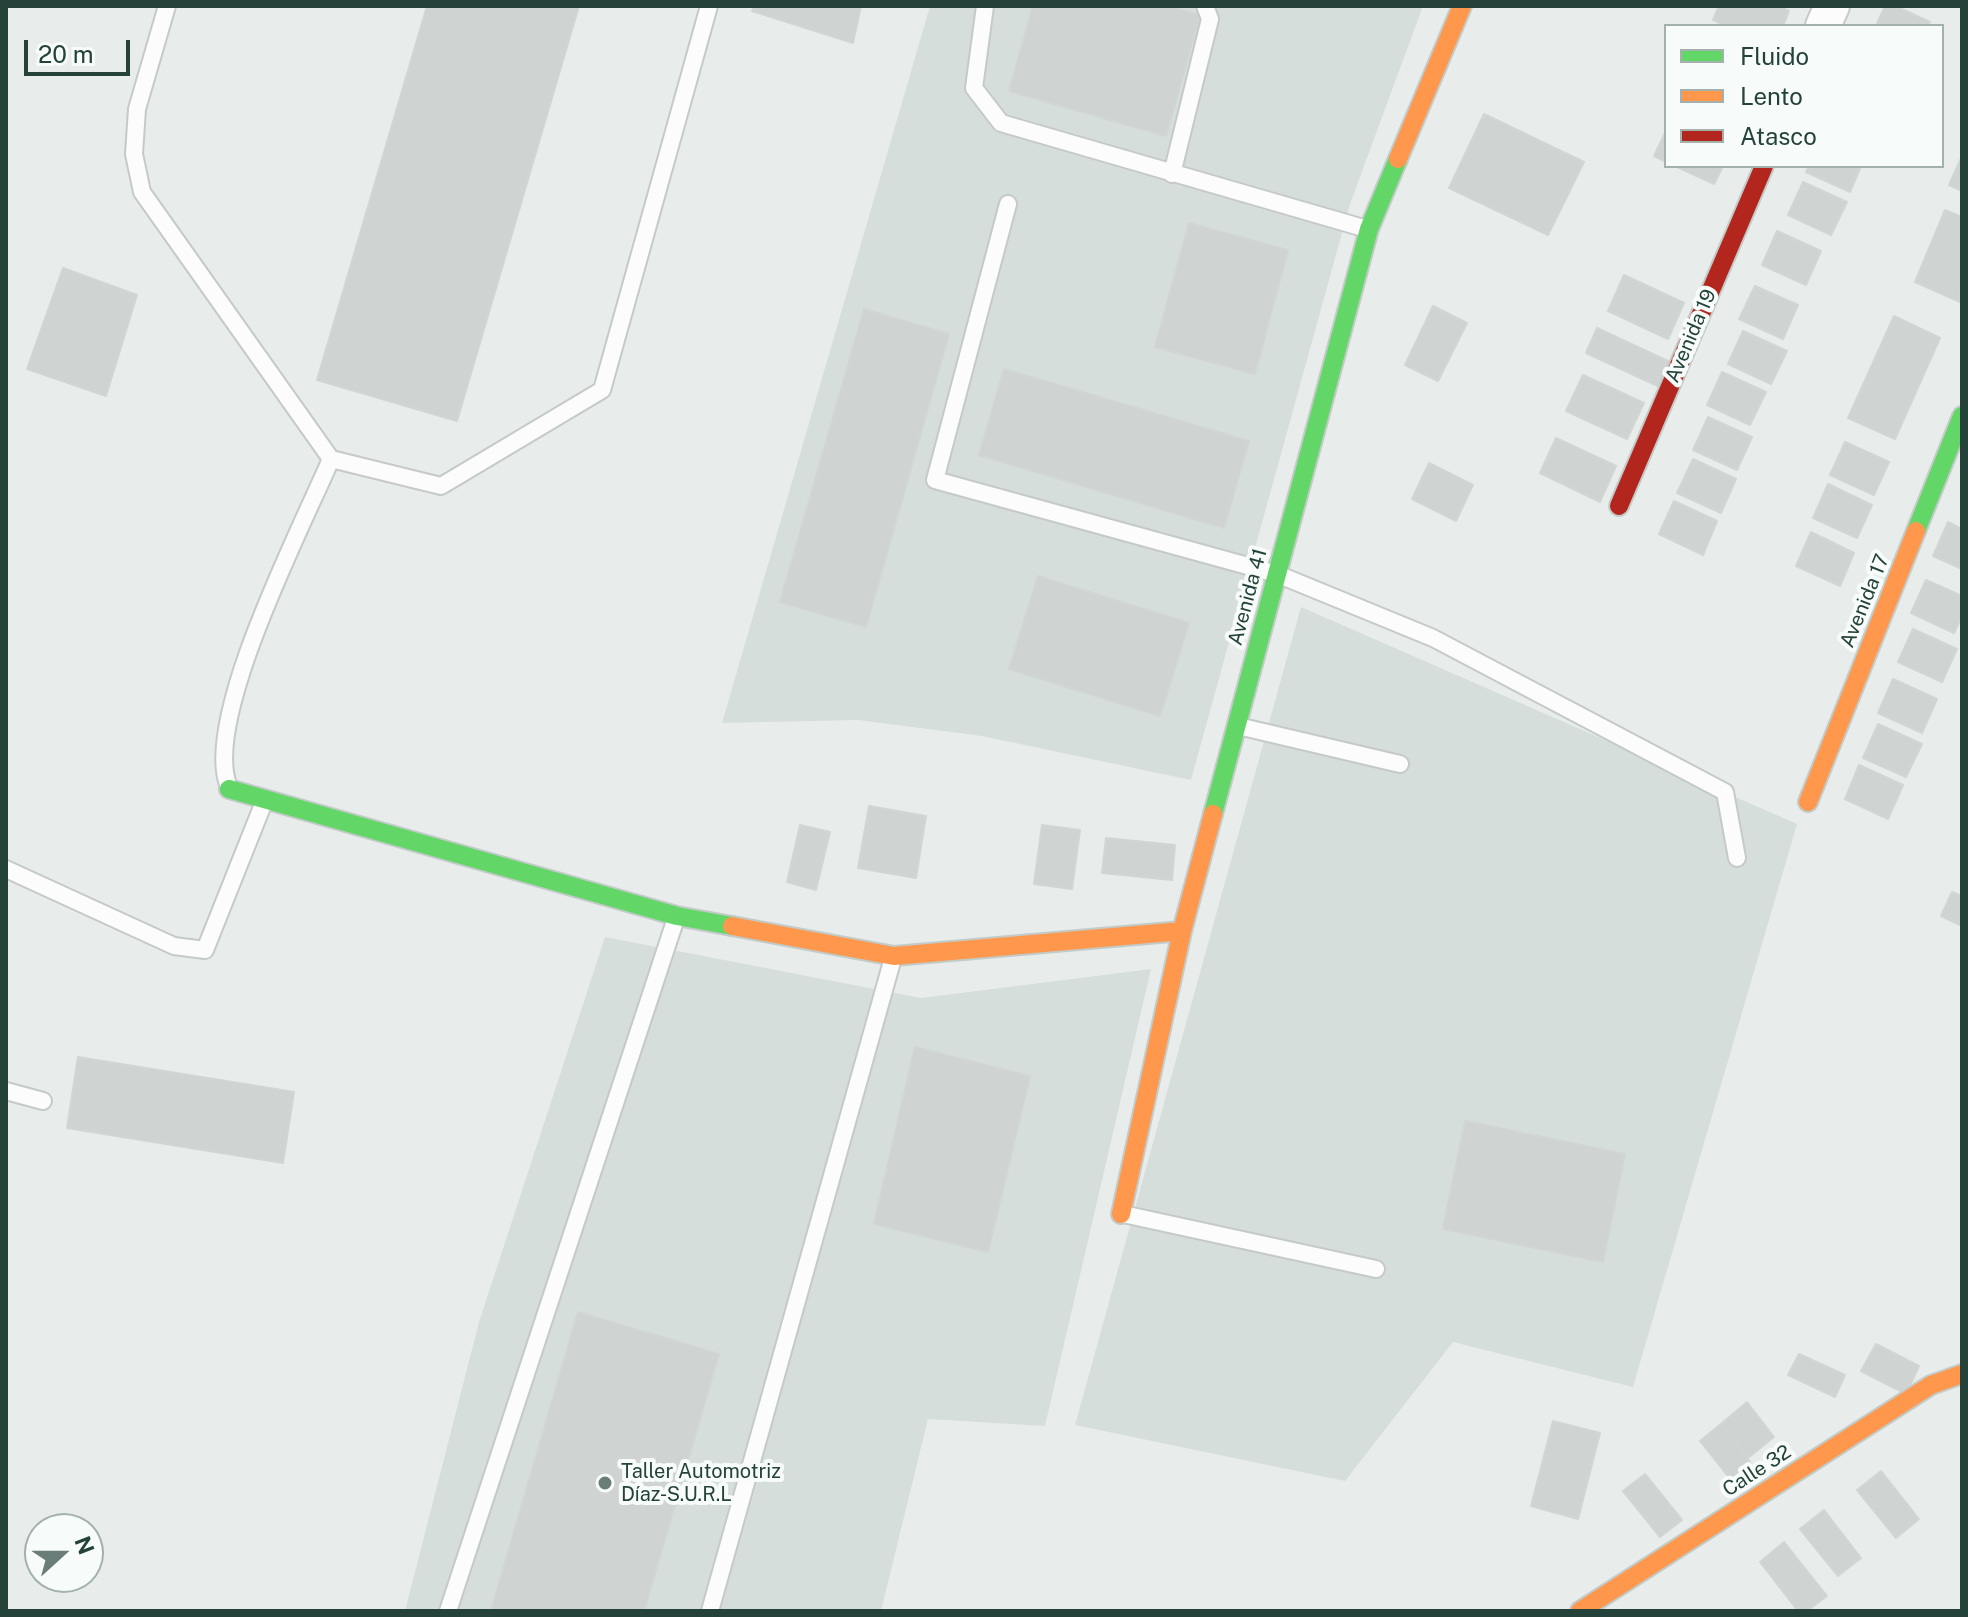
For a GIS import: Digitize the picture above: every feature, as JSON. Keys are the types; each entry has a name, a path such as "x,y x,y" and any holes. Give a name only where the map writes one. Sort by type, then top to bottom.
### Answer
{"street":[{"name":"Avenida 41","path":"1121,1214 1182,931 1369,229 1462,6"},
{"name":"Avenida 19","path":"1619,506 1763,168"},
{"name":"Avenida 17","path":"1808,802 1962,416"},
{"path":"229,789 677,916 894,956 1182,931"},
{"name":"Calle 32","path":"1580,1611 1931,1385 1962,1374"}],"lane":[{"path":"167,6 137,109 134,154 142,192 331,459 441,486 602,390 709,6"},
{"path":"985,6 974,88 1001,123 1369,229"},
{"path":"1172,174 1210,19 1205,6"},
{"path":"1008,204 935,480 1277,574 1433,638 1725,792 1737,858"},
{"path":"229,789 223,773 226,719 258,628 331,459"},
{"path":"1237,726 1400,764"},
{"path":"6,869 174,946 205,950 264,800"},
{"path":"448,1611 677,916"},
{"path":"710,1611 894,956"},
{"path":"6,1091 43,1101"},
{"path":"1121,1214 1376,1269"}],"shaded area":[{"path":"930,6 1423,6 1350,204 1191,780 982,736 858,720 722,723"},
{"path":"1301,607 1797,824 1633,1387 1453,1342 1345,1481 1075,1425"},
{"path":"605,937 921,998 1151,969 1045,1426 928,1419 881,1611 405,1611 479,1322"}],"building":[{"path":"427,6 579,6 457,421 317,380"},
{"path":"754,6 861,6 853,43 752,11"},
{"path":"1033,6 1169,6 1200,15 1166,136 1009,91"},
{"path":"1719,6 1778,6 1789,11 1784,24 1722,24 1713,20"},
{"path":"1885,6 1895,6 1930,22 1929,24 1877,24"},
{"path":"1484,114 1584,162 1548,235 1449,188"},
{"path":"1664,135 1664,161 1654,156"},
{"path":"1962,156 1962,191 1949,185"},
{"path":"1679,168 1722,168 1714,184"},
{"path":"1808,168 1860,168 1850,192 1806,172"},
{"path":"1803,182 1847,202 1831,235 1788,215"},
{"path":"1945,210 1962,217 1960,302 1915,282"},
{"path":"1189,223 1288,250 1255,374 1155,347"},
{"path":"1777,231 1821,251 1806,285 1762,265"},
{"path":"63,268 137,295 106,396 27,369"},
{"path":"1624,275 1684,303 1668,339 1608,311"},
{"path":"1755,286 1798,305 1783,339 1739,319"},
{"path":"1433,306 1467,323 1438,381 1405,365"},
{"path":"864,309 949,334 866,627 780,602"},
{"path":"1894,316 1940,338 1895,439 1848,418"},
{"path":"1597,328 1670,362 1660,387 1586,353"},
{"path":"1743,331 1787,351 1771,384 1728,364"},
{"path":"1004,369 1249,441 1224,528 979,455"},
{"path":"1722,372 1766,392 1750,425 1707,405"},
{"path":"1583,375 1644,403 1627,439 1566,411"},
{"path":"1708,417 1752,437 1737,470 1693,450"},
{"path":"1556,438 1616,466 1600,502 1540,473"},
{"path":"1845,442 1889,462 1874,495 1830,475"},
{"path":"1693,459 1736,479 1721,513 1677,493"},
{"path":"1429,463 1473,485 1456,521 1412,499"},
{"path":"1828,484 1872,505 1857,538 1813,518"},
{"path":"1674,501 1717,521 1703,555 1659,534"},
{"path":"1948,522 1962,529 1962,569 1933,556"},
{"path":"1811,532 1854,553 1840,586 1796,566"},
{"path":"1038,576 1189,623 1160,716 1009,669"},
{"path":"1926,580 1962,596 1962,616 1954,633 1911,613"},
{"path":"1913,629 1957,649 1942,682 1898,662"},
{"path":"1893,679 1937,699 1922,733 1878,713"},
{"path":"1878,724 1922,744 1906,777 1863,758"},
{"path":"1859,765 1903,785 1888,819 1845,799"},
{"path":"869,806 926,816 916,878 858,868"},
{"path":"800,825 830,832 816,890 787,882"},
{"path":"1042,825 1080,830 1072,889 1034,884"},
{"path":"1106,838 1175,845 1172,880 1102,873"},
{"path":"1952,892 1962,896 1962,926 1941,916"},
{"path":"915,1047 1030,1076 988,1252 874,1224"},
{"path":"78,1057 294,1092 283,1163 67,1128"},
{"path":"1465,1121 1625,1154 1603,1262 1443,1229"},
{"name":"Taller Automotriz Díaz-S.U.R.L","path":"578,1312 719,1354 644,1611 491,1611"},
{"path":"1876,1344 1919,1366 1906,1394 1861,1371"},
{"path":"1799,1354 1845,1375 1835,1397 1788,1375"},
{"path":"1747,1402 1774,1437 1748,1458 1721,1424"},
{"path":"1553,1421 1600,1433 1578,1519 1531,1506"},
{"path":"1721,1424 1751,1463 1731,1480 1700,1441"},
{"path":"1881,1471 1919,1519 1896,1538 1857,1490"},
{"path":"1645,1474 1682,1520 1660,1537 1623,1491"},
{"path":"1824,1510 1861,1558 1838,1576 1800,1529"},
{"path":"1784,1542 1827,1596 1807,1611 1798,1611 1760,1562"}],"traffic: fast":[{"path":"1213,814 1369,229 1398,159"},
{"path":"1916,531 1962,416"},
{"path":"229,789 677,916 732,926"}],"traffic: slow":[{"path":"1398,159 1462,6"},
{"path":"1808,802 1916,531"},
{"path":"1121,1214 1182,931 1213,814"},
{"path":"732,926 894,956 1182,931"},
{"path":"1580,1611 1931,1385 1962,1374"}],"traffic: jam":[{"path":"1619,506 1763,168"}],"place":[{"name":"Taller Automotriz Díaz-S.U.R.L","path":"605,1483"}]}
